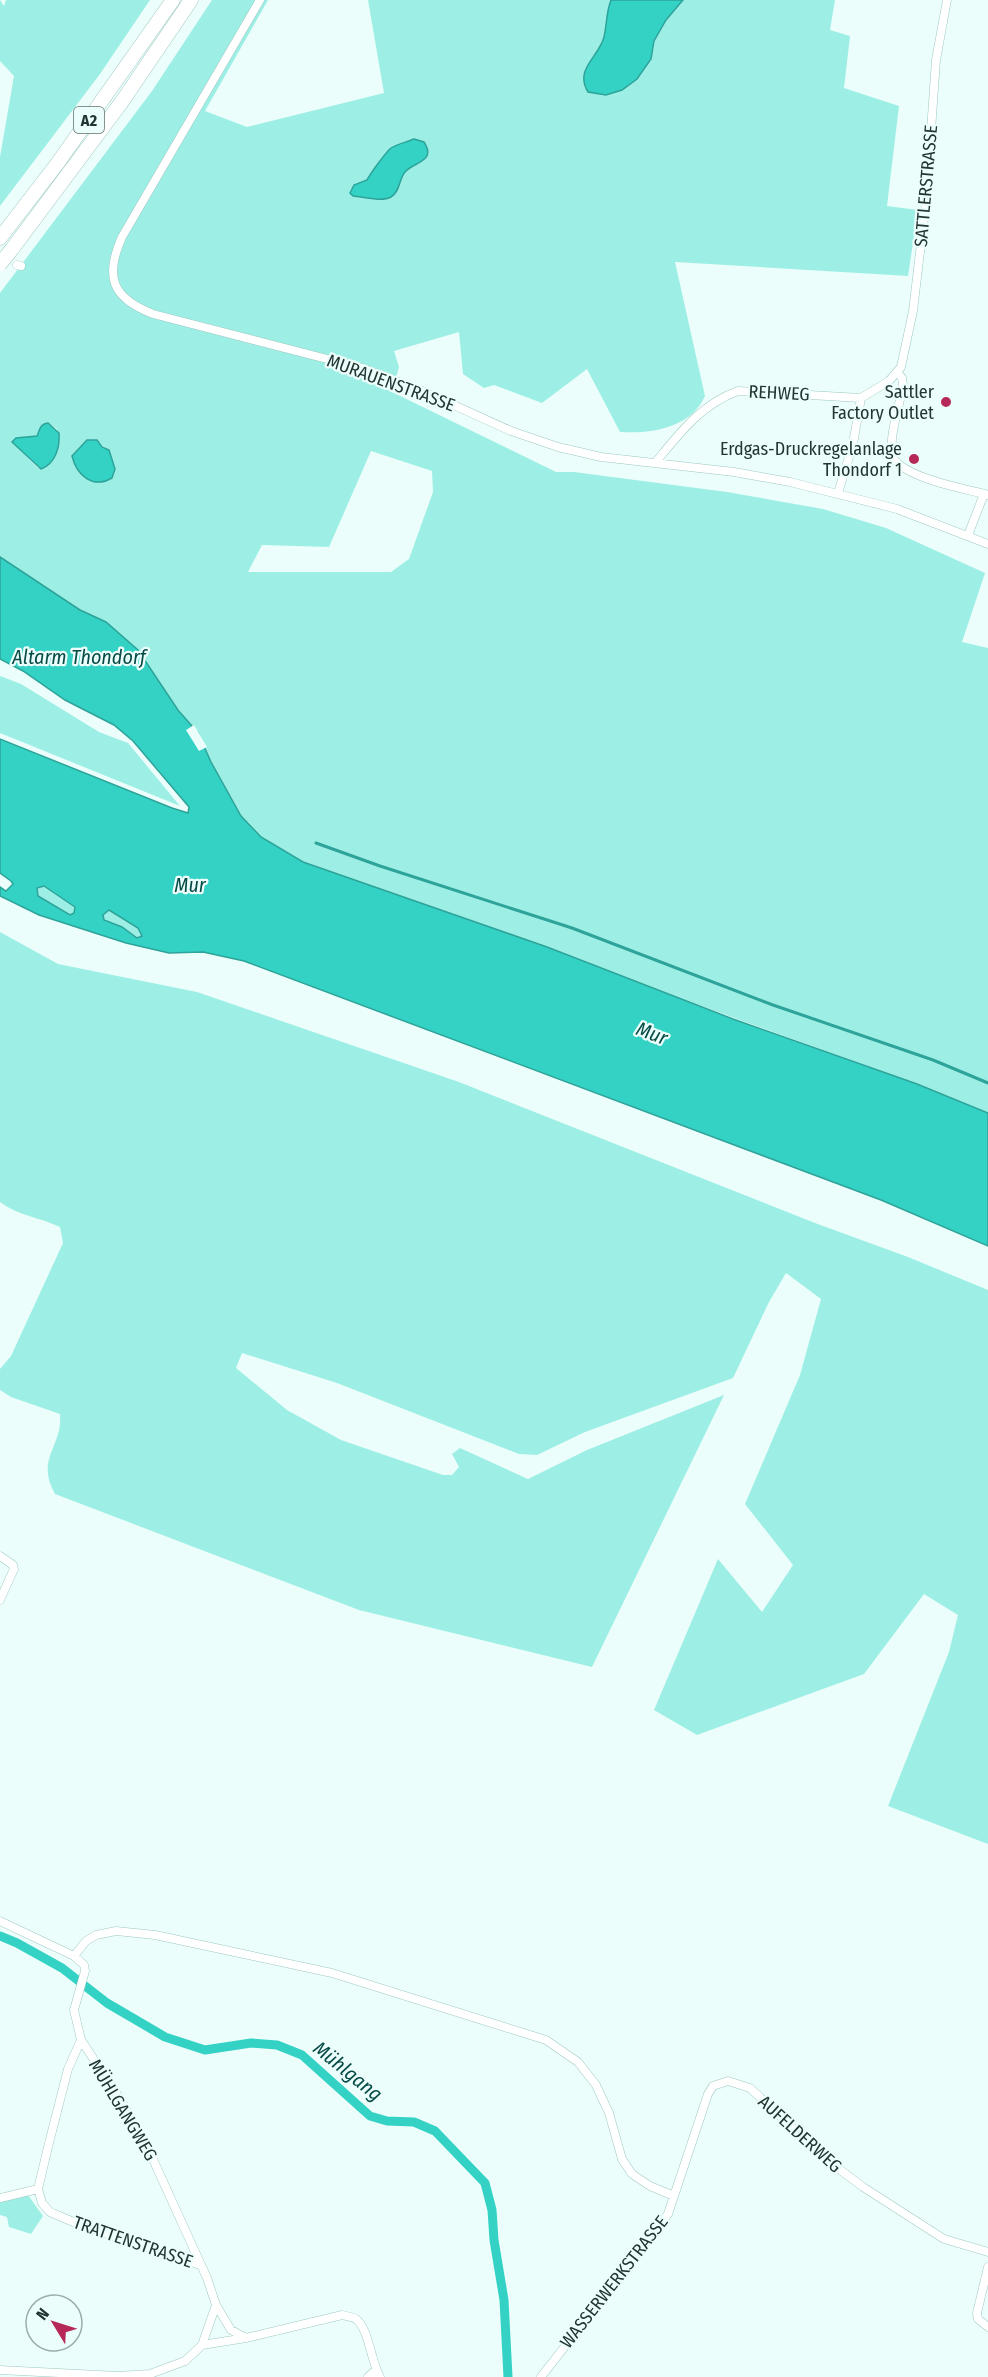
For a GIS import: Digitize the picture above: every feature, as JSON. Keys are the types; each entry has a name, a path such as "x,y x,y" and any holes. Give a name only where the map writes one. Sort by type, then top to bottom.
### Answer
{"highway":[{"name":"A2","path":"0,238 57,164 173,0"},
{"name":"A2","path":"0,264 121,103 191,0"}],"street":[{"name":"MURAUENSTRASSE","path":"260,0 122,237 114,255 114,283 124,299 134,307 153,314 362,368 425,392 511,431 558,447 601,457 734,472 838,493 897,509 988,544"},
{"name":"SATTLERSTRASSE","path":"947,0 936,60 926,201 913,311 905,358 898,372 903,385 892,448 895,461 900,467 986,495"},
{"path":"838,493 853,444 861,398 898,372"},
{"name":"REHWEG","path":"654,462 711,402 738,391 861,398"},
{"path":"968,535 986,495"},
{"path":"0,1556 13,1565 14,1569 0,1600"},
{"path":"0,1921 74,1956"},
{"name":"WASSERWERKSTRASSE","path":"74,1956 86,1941 96,1935 116,1931 154,1935 332,1972 546,2040 578,2062 596,2085 606,2104 626,2167 640,2180 674,2196 668,2214 659,2227 541,2377"},
{"name":"MÜHLGANGWEG","path":"74,1956 84,1965 84,1977 74,2010 81,2040 122,2102 151,2155 200,2265"},
{"path":"0,2198 39,2189 68,2069 81,2040"},
{"name":"AUFELDERWEG","path":"674,2196 708,2094 713,2086 728,2081 750,2088 827,2160 881,2200 944,2239 988,2252"},
{"name":"TRATTENSTRASSE","path":"39,2189 42,2203 50,2212 200,2265 216,2306 231,2330 246,2338"},
{"path":"988,2267 977,2313 978,2319 988,2326"},
{"path":"0,2370 117,2376 150,2374 185,2361 202,2345 216,2306"},
{"path":"202,2345 246,2338 342,2315 356,2319 363,2328 378,2374 368,2377"}],"shaded area":[{"path":"0,0 4,6 6,0 150,0 100,74 0,206 0,157 14,76 0,61"},
{"path":"212,0 268,0 205,111 247,127 384,93 368,0 835,0 830,30 850,36 844,88 899,106 887,206 918,210 908,276 675,262 705,396 699,407 690,415 669,427 657,430 620,432 587,369 542,403 494,385 484,388 463,374 459,332 394,351 399,367 392,392 556,472 574,472 727,492 823,509 886,528 985,573 962,642 988,648 988,1113 917,1084 303,862 260,837 241,816 198,733 106,622 80,610 0,557 0,293 152,91","holes":["48,423 57,429 59,438 38,468 12,442 24,437 38,436 40,427","98,443 109,450 115,469 75,467","371,451 432,471 433,492 409,559 391,572 248,572 262,545 329,547"]},
{"path":"0,676 21,684 99,732 128,743 180,806 0,733"},
{"path":"44,886 75,907 74,913 70,915 38,896 37,888"},
{"path":"110,910 138,928 142,936 137,938 104,920 103,915"},
{"path":"0,932 58,964 197,992 459,1082 988,1290 988,1844 888,1806 949,1652 958,1615 924,1594 864,1674 697,1735 654,1710 718,1559 762,1612 793,1565 745,1504 800,1375 821,1299 786,1273 769,1302 733,1378 585,1432 537,1455 519,1454 337,1383 242,1353 236,1368 287,1410 341,1440 443,1475 452,1475 459,1467 452,1454 460,1448 528,1479 587,1450 724,1395 592,1667 359,1610 55,1494 48,1471 58,1435 60,1414 11,1397 0,1390 0,1369 11,1356 63,1243 60,1227 14,1210 0,1202"},
{"path":"28,2195 43,2216 31,2234 9,2227 7,2217 0,2215 0,2200"}],"water":[{"path":"611,0 683,0 666,20 654,41 651,59 637,79 622,90 606,95 588,92 584,84 584,77 604,37"},
{"path":"414,139 424,142 428,154 426,158 405,172 394,195 378,199 353,196 350,193 354,185 367,180 391,148"},
{"path":"48,423 59,433 59,444 56,455 46,467 41,469 12,442 16,438 37,436 42,426"},
{"path":"87,440 97,440 102,447 109,450 115,469 112,478 105,481 92,481 82,475 74,463 72,456"},
{"name":"Mur","path":"0,557 80,610 106,622 138,650 178,710 198,733 241,816 261,837 303,862 547,947 733,1019 917,1084 988,1113 988,1246 881,1200 244,961 203,952 169,953 126,943 39,915 0,896 0,887 6,891 13,884 0,873 0,739 172,808 188,813 189,807 133,741 114,725 65,700 23,671 0,659","holes":["44,886 75,907 74,913 70,915 38,896 37,888","109,910 138,928 142,936 137,938 122,927 104,920 103,915"]}],"pier":[{"path":"194,725 207,747 199,751 186,730"}],"waterway":[{"path":"316,843 572,928 773,1005 933,1060 988,1083"},
{"name":"Mühlgang","path":"0,1936 62,1968 107,2003 165,2037 205,2050 251,2043 277,2045 302,2055 370,2116 387,2121 414,2122 435,2131 485,2183 492,2210 494,2240 504,2300 508,2377"}],"place":[{"name":"Sattler Factory Outlet","path":"946,402"},
{"name":"Erdgas-Druckregelanlage Thondorf 1","path":"914,459"}],"water label":[{"name":"Altarm Thondorf","path":"79,657"}]}
